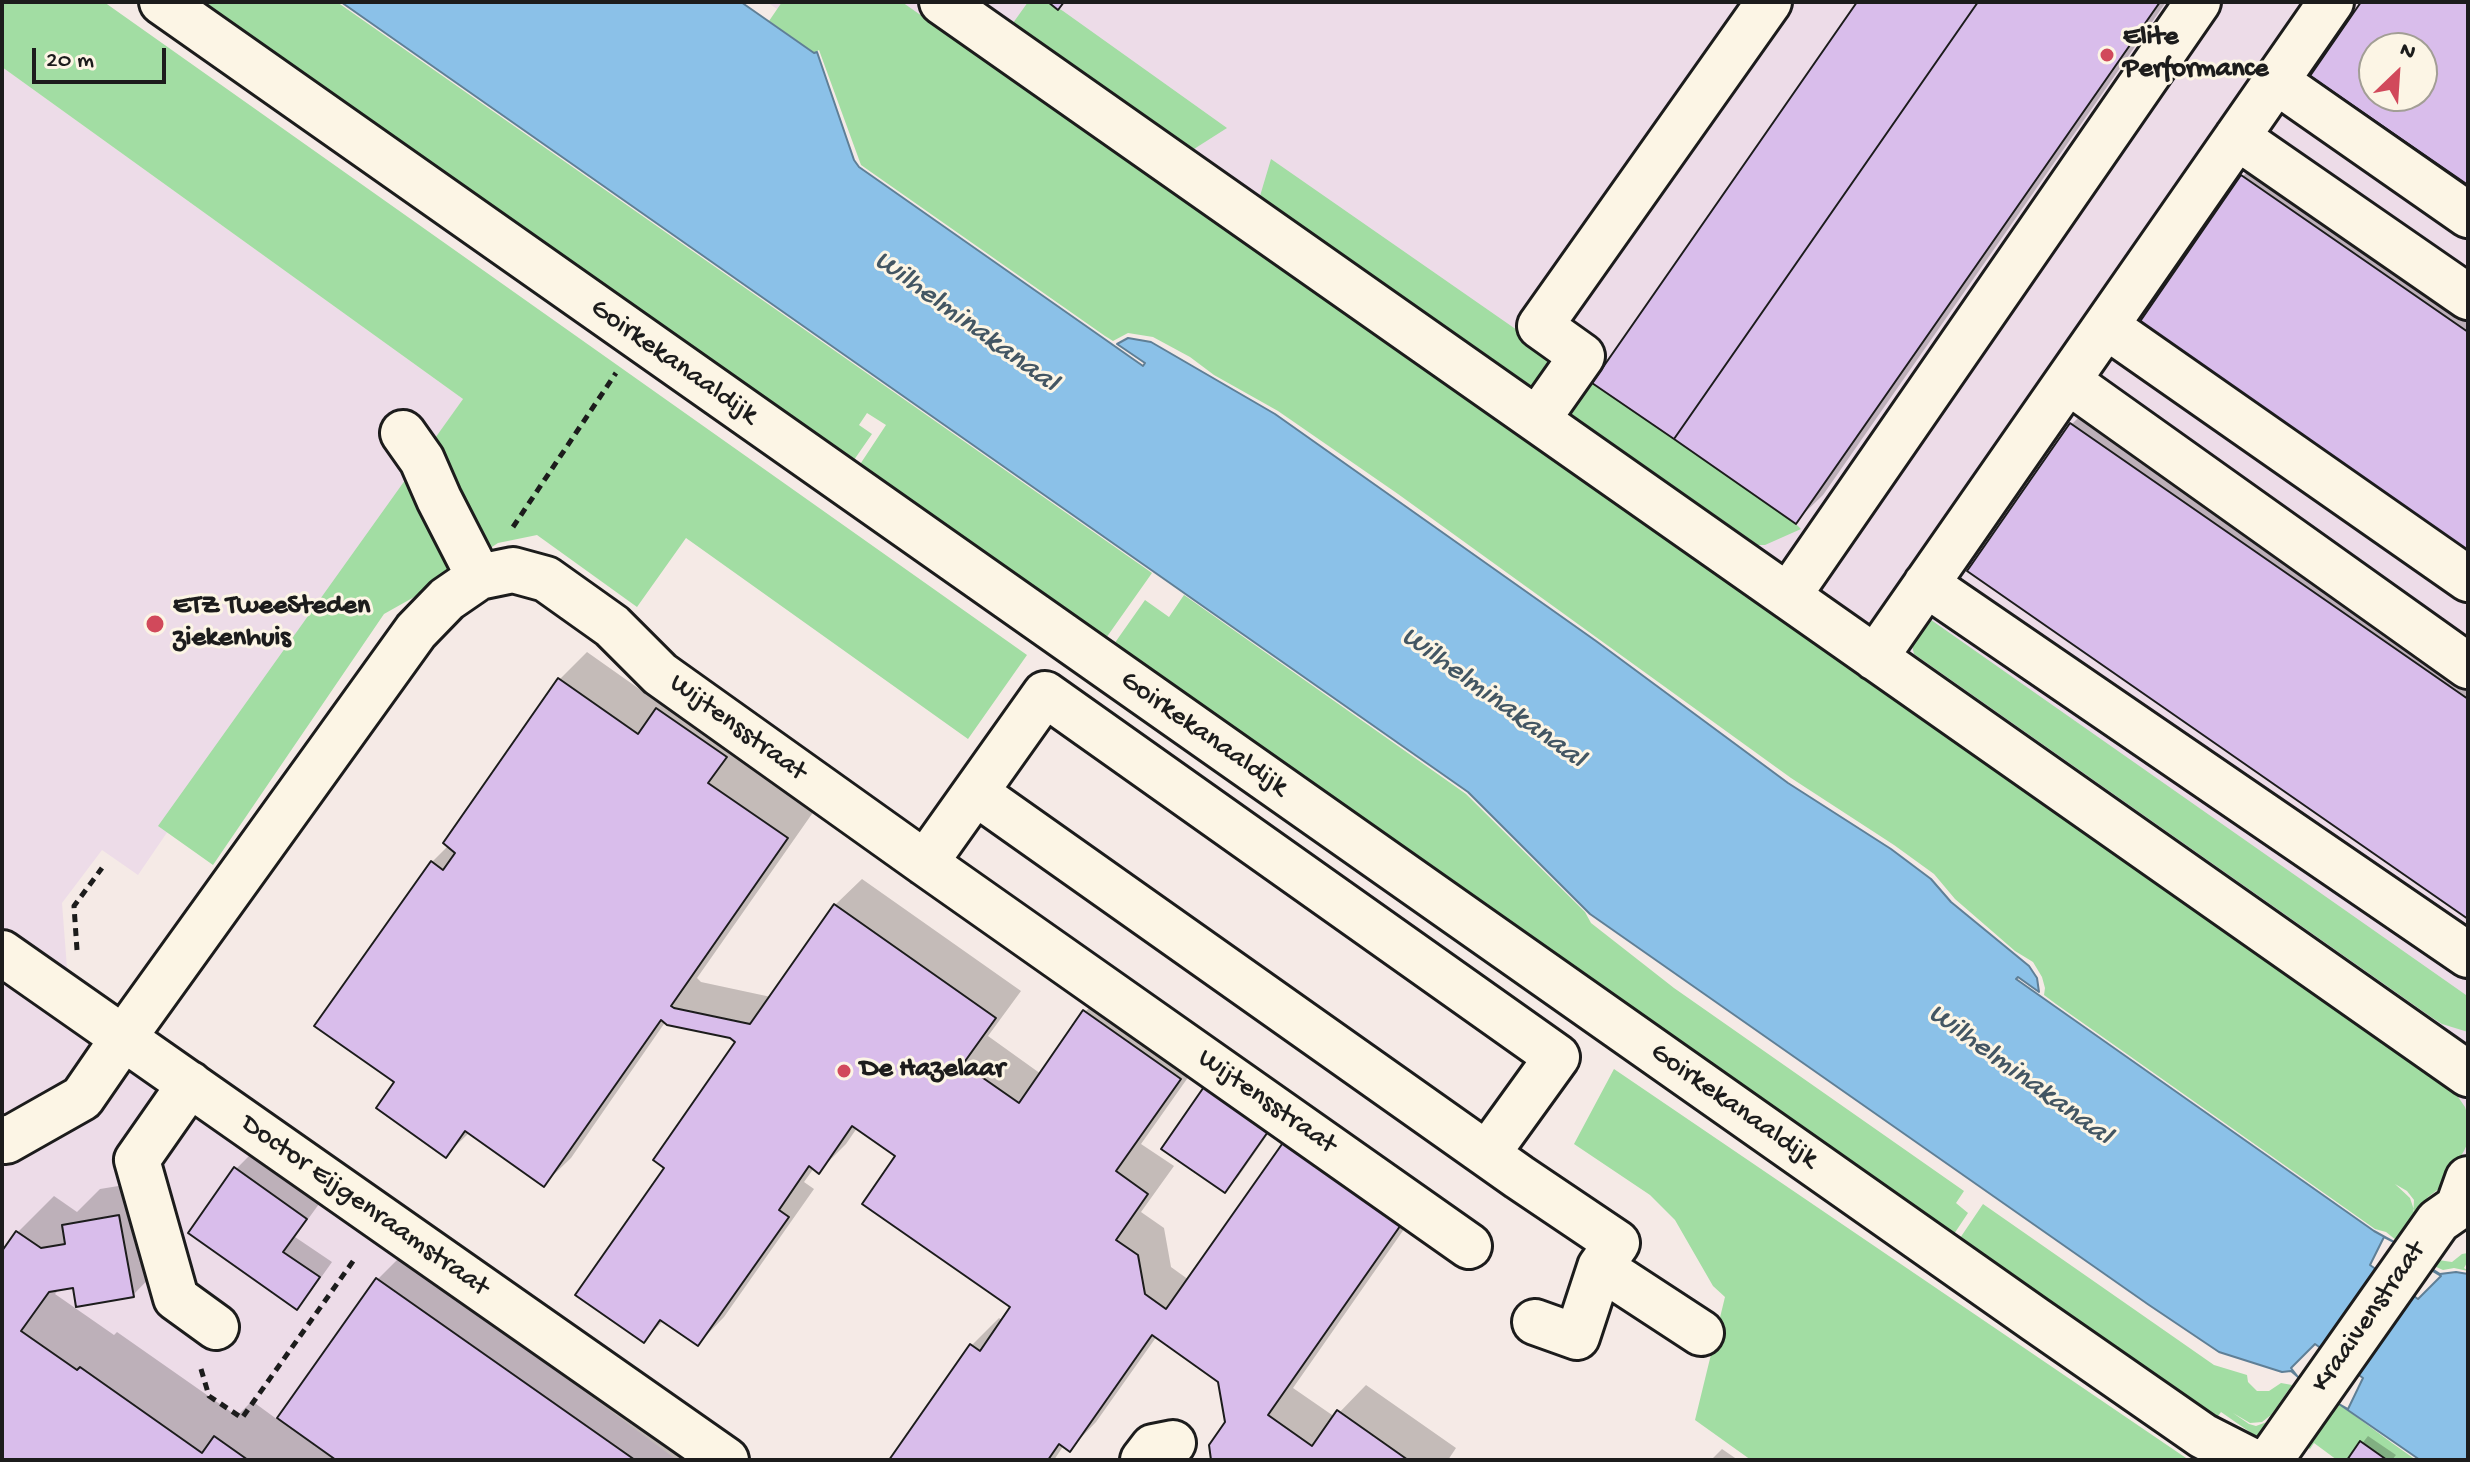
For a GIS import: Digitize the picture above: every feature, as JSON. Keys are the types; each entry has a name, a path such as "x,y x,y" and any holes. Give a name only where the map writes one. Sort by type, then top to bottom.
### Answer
{"street":[{"name":"Goirkekanaaldijk","path":"162,2 2023,1311 2203,1436 2250,1460"},
{"path":"942,2 2468,1074"},
{"path":"1537,420 1582,356 1540,326 1769,2"},
{"path":"1788,596 2198,2"},
{"path":"1875,658 2331,2"},
{"path":"2276,81 2468,215"},
{"path":"2237,137 2468,297"},
{"path":"2106,326 2468,579"},
{"path":"2068,381 2468,666"},
{"path":"403,433 422,460 479,577"},
{"name":"Wijtensstraat","path":"2,1138 6,1141 82,1098 416,631 447,599 479,577 513,570 546,579 612,626 660,674 1469,1246"},
{"path":"1926,584 2468,955"},
{"path":"925,863 1045,694 1557,1057 1487,1154"},
{"path":"976,793 1617,1243 1600,1267 1577,1337 1535,1322"},
{"name":"Doctor Eijgenraamstraat","path":"2,953 726,1460"},
{"path":"190,1084 137,1160 176,1298 216,1327"},
{"name":"Kraaivenstraat","path":"2270,1460 2438,1221 2458,1207 2468,1179"},
{"path":"1600,1267 1701,1333"}],"path":[{"path":"479,577 639,339"},
{"path":"78,961 74,906 102,868"},
{"path":"216,1327 197,1354 209,1396 242,1418 382,1220"}],"shaded area":[{"path":"767,2 2468,2 2468,1188"},
{"name":"ETZ TweeSteden ziekenhuis","path":"2,67 463,399 138,875 102,850 62,903 68,981 131,1057 677,1460 2,1460"}],"green space":[{"path":"2,2 104,2 1027,655 968,739 686,538 637,607 537,535 498,543 384,614 213,865 158,826 463,399 2,67"},
{"path":"183,2 337,2 1152,573 1099,648 853,475 886,425 867,413 859,425 872,434 847,470"},
{"path":"782,2 902,2 2447,1085 2465,1107 2468,1142 2440,1188 2428,1197 2413,1218 2413,1212 2396,1240 2386,1232 2375,1229 2044,995 2042,977 2033,962 2015,951 1955,899 1934,874 1791,778 1398,494 1278,411 1153,337 1128,333 1113,341 861,165 819,50 814,53 769,21","holes":["2395,1184 2414,1200 2414,1209 2410,1198"]},
{"path":"1028,2 1048,2 1063,11 1227,128 1194,149 1013,23"},
{"path":"1271,159 1801,529 1765,545 1758,545 1260,196"},
{"path":"1184,595 1466,794 1585,912 1591,923 1674,988 1964,1191 1956,1203 1968,1213 1948,1243 1107,654 1145,600 1169,617"},
{"path":"1924,615 2468,994 2468,1032 2431,1017 1914,654 1910,637"},
{"path":"1614,1069 2189,1460 1751,1460 1695,1420 1725,1297 1713,1286 1675,1220 1650,1195 1574,1144"},
{"path":"1983,1204 2214,1365 2247,1375 2248,1382 2257,1391 2269,1391 2281,1383 2292,1385 2271,1415 2262,1422 2250,1423 2233,1413 2249,1424 2256,1426 2267,1422 2257,1437 2221,1412 2210,1427 1954,1247"},
{"path":"2468,1253 2464,1268 2468,1271 2454,1268 2443,1270 2434,1266 2438,1260 2452,1262"},
{"path":"2339,1404 2416,1460 2387,1460 2360,1441 2347,1460 2337,1460 2314,1443 2310,1449 2306,1446 2310,1440 2313,1441"}],"water":[{"name":"Wilhelminakanaal","path":"341,2 741,2 814,53 817,52 859,167 1143,366 1145,363 1117,344 1128,338 1151,342 1275,414 1596,641 1788,783 1891,849 1931,879 1951,902 2029,966 2037,978 2039,992 2018,977 2016,979 2394,1242 2384,1237 2370,1265 2418,1299 2441,1276 2432,1269 2440,1274 2468,1274 2468,1460 2420,1460 2339,1404 2348,1409 2363,1378 2315,1344 2291,1368 2298,1377 2291,1371 2282,1372 2219,1352 2149,1305 1590,914 1468,792"}],"building":[{"path":"1048,2 1064,2 1058,10"},
{"path":"1857,2 1978,2 1674,439 1592,383"},
{"path":"1978,2 2160,2 1796,524 1674,439"},
{"path":"2361,2 2468,2 2468,185 2362,112 2438,112 2438,32 2358,32 2358,109 2310,76"},
{"path":"2241,175 2468,332 2468,552 2139,323"},
{"path":"2070,423 2468,699 2468,919 1967,571"},
{"name":"De Hazelaar","path":"558,678 638,734 656,708 727,757 708,783 788,838 671,1006 674,1008 750,1024 834,904 996,1018 963,1064 1019,1103 1083,1010 1181,1079 1116,1171 1148,1194 1116,1240 1138,1255 1145,1294 1166,1309 1287,1137 1405,1219 1268,1415 1312,1446 1337,1410 1408,1460 1211,1460 1209,1445 1225,1422 1218,1382 1152,1335 1070,1452 1059,1444 1048,1460 889,1460 970,1344 980,1351 1010,1307 862,1204 895,1156 852,1126 819,1174 809,1166 779,1210 789,1217 698,1346 660,1320 644,1343 575,1295 664,1168 653,1160 735,1042 730,1038 667,1025 661,1020 544,1187 465,1131 446,1158 376,1108 394,1082 314,1026 431,861 443,870 455,853 443,843"},
{"path":"1208,1081 1272,1126 1225,1193 1161,1149"},
{"path":"234,1167 307,1219 283,1252 320,1277 297,1310 188,1233"},
{"path":"119,1215 134,1297 76,1307 73,1288 49,1292 21,1331 77,1370 80,1367 202,1453 214,1436 248,1460 2,1460 2,1251 16,1231 41,1248 65,1244 62,1225"},
{"path":"376,1278 635,1460 336,1460 277,1418"},
{"path":"2360,1441 2387,1460 2347,1460"}],"place":[{"name":"Elite Performance","path":"2107,55"},
{"name":"ETZ TweeSteden ziekenhuis","path":"155,624"},
{"name":"De Hazelaar","path":"844,1071"}]}
